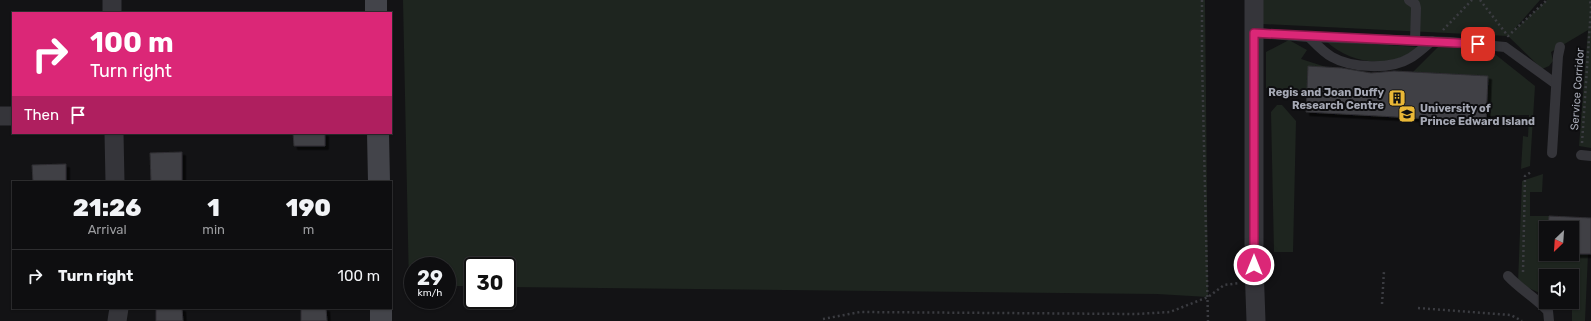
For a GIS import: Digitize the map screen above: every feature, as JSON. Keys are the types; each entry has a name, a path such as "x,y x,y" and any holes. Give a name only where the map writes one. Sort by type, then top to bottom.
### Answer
{"street":[{"path":"112,0 112,12"},
{"path":"376,0 376,12"},
{"path":"1254,0 1256,321"},
{"path":"0,116 12,116"},
{"path":"114,134 115,181"},
{"path":"378,134 379,181"},
{"path":"117,321 119,309"},
{"path":"381,309 381,321"}],"lane":[{"path":"1409,0 1415,4 1416,8 1415,40"},
{"path":"1254,33 1309,37 1415,40 1505,47 1556,84"},
{"path":"1309,37 1324,52 1333,58 1360,65 1388,66 1410,58 1432,41"},
{"path":"1552,153 1556,84 1560,47"},
{"path":"1508,276 1522,290 1548,311 1549,321"}],"path":[{"path":"1202,0 1208,321"},
{"path":"1480,0 1508,36 1546,0"},
{"name":"Service Corridor","path":"1586,156 1591,8 1590,0"},
{"path":"1522,290 1525,176 1531,172"},
{"path":"1382,304 1384,271"},
{"path":"823,319 860,312 1128,314 1170,312 1208,297 1224,285 1255,280"},
{"path":"1418,308 1511,315 1522,321"}],"shaded area":[{"path":"403,0 1205,0 1208,297 1157,294 516,287 516,257 464,257 464,286 456,286 456,257 408,257"},
{"path":"1263,0 1540,0 1513,31 1547,0 1591,0 1591,148 1579,146 1588,30 1551,52 1553,61 1549,66 1542,69 1508,36 1263,24"},
{"path":"1289,40 1307,50 1301,59 1326,67 1307,92 1266,88 1266,52"},
{"path":"1326,41 1418,47 1402,57 1392,60 1372,61 1352,57 1334,48"},
{"path":"1439,46 1491,51 1535,86 1530,166 1521,169 1523,136 1528,137 1529,115 1488,116 1488,76 1413,72"},
{"path":"1277,105 1282,105 1296,121 1293,252 1274,252 1271,112"},
{"path":"1543,174 1542,192 1530,192 1530,216 1549,216 1549,221 1539,221 1539,261 1579,261 1579,254 1588,254 1585,321 1572,321 1572,309 1579,309 1579,269 1539,269 1539,293 1518,283 1522,181"}],"building":[{"name":"Regis and Joan Duffy Research Centre","path":"1308,66 1342,68 1371,73 1394,71 1488,76 1486,122 1306,112"},
{"path":"293,134 325,134 325,146 294,146"},
{"path":"182,152 182,181 151,181 150,153"},
{"path":"66,164 66,181 33,181 32,165"},
{"path":"1549,216 1591,218 1591,254 1579,254 1579,221 1549,221"},
{"path":"156,309 182,309 183,321 156,321"},
{"path":"301,309 326,309 327,321 301,321"}],"place":[{"name":"Regis and Joan Duffy Research Centre","path":"1397,98"},
{"name":"University of Prince Edward Island","path":"1407,114"}],"route":[{"path":"1254,265 1254,33 1309,37 1478,44"}]}
